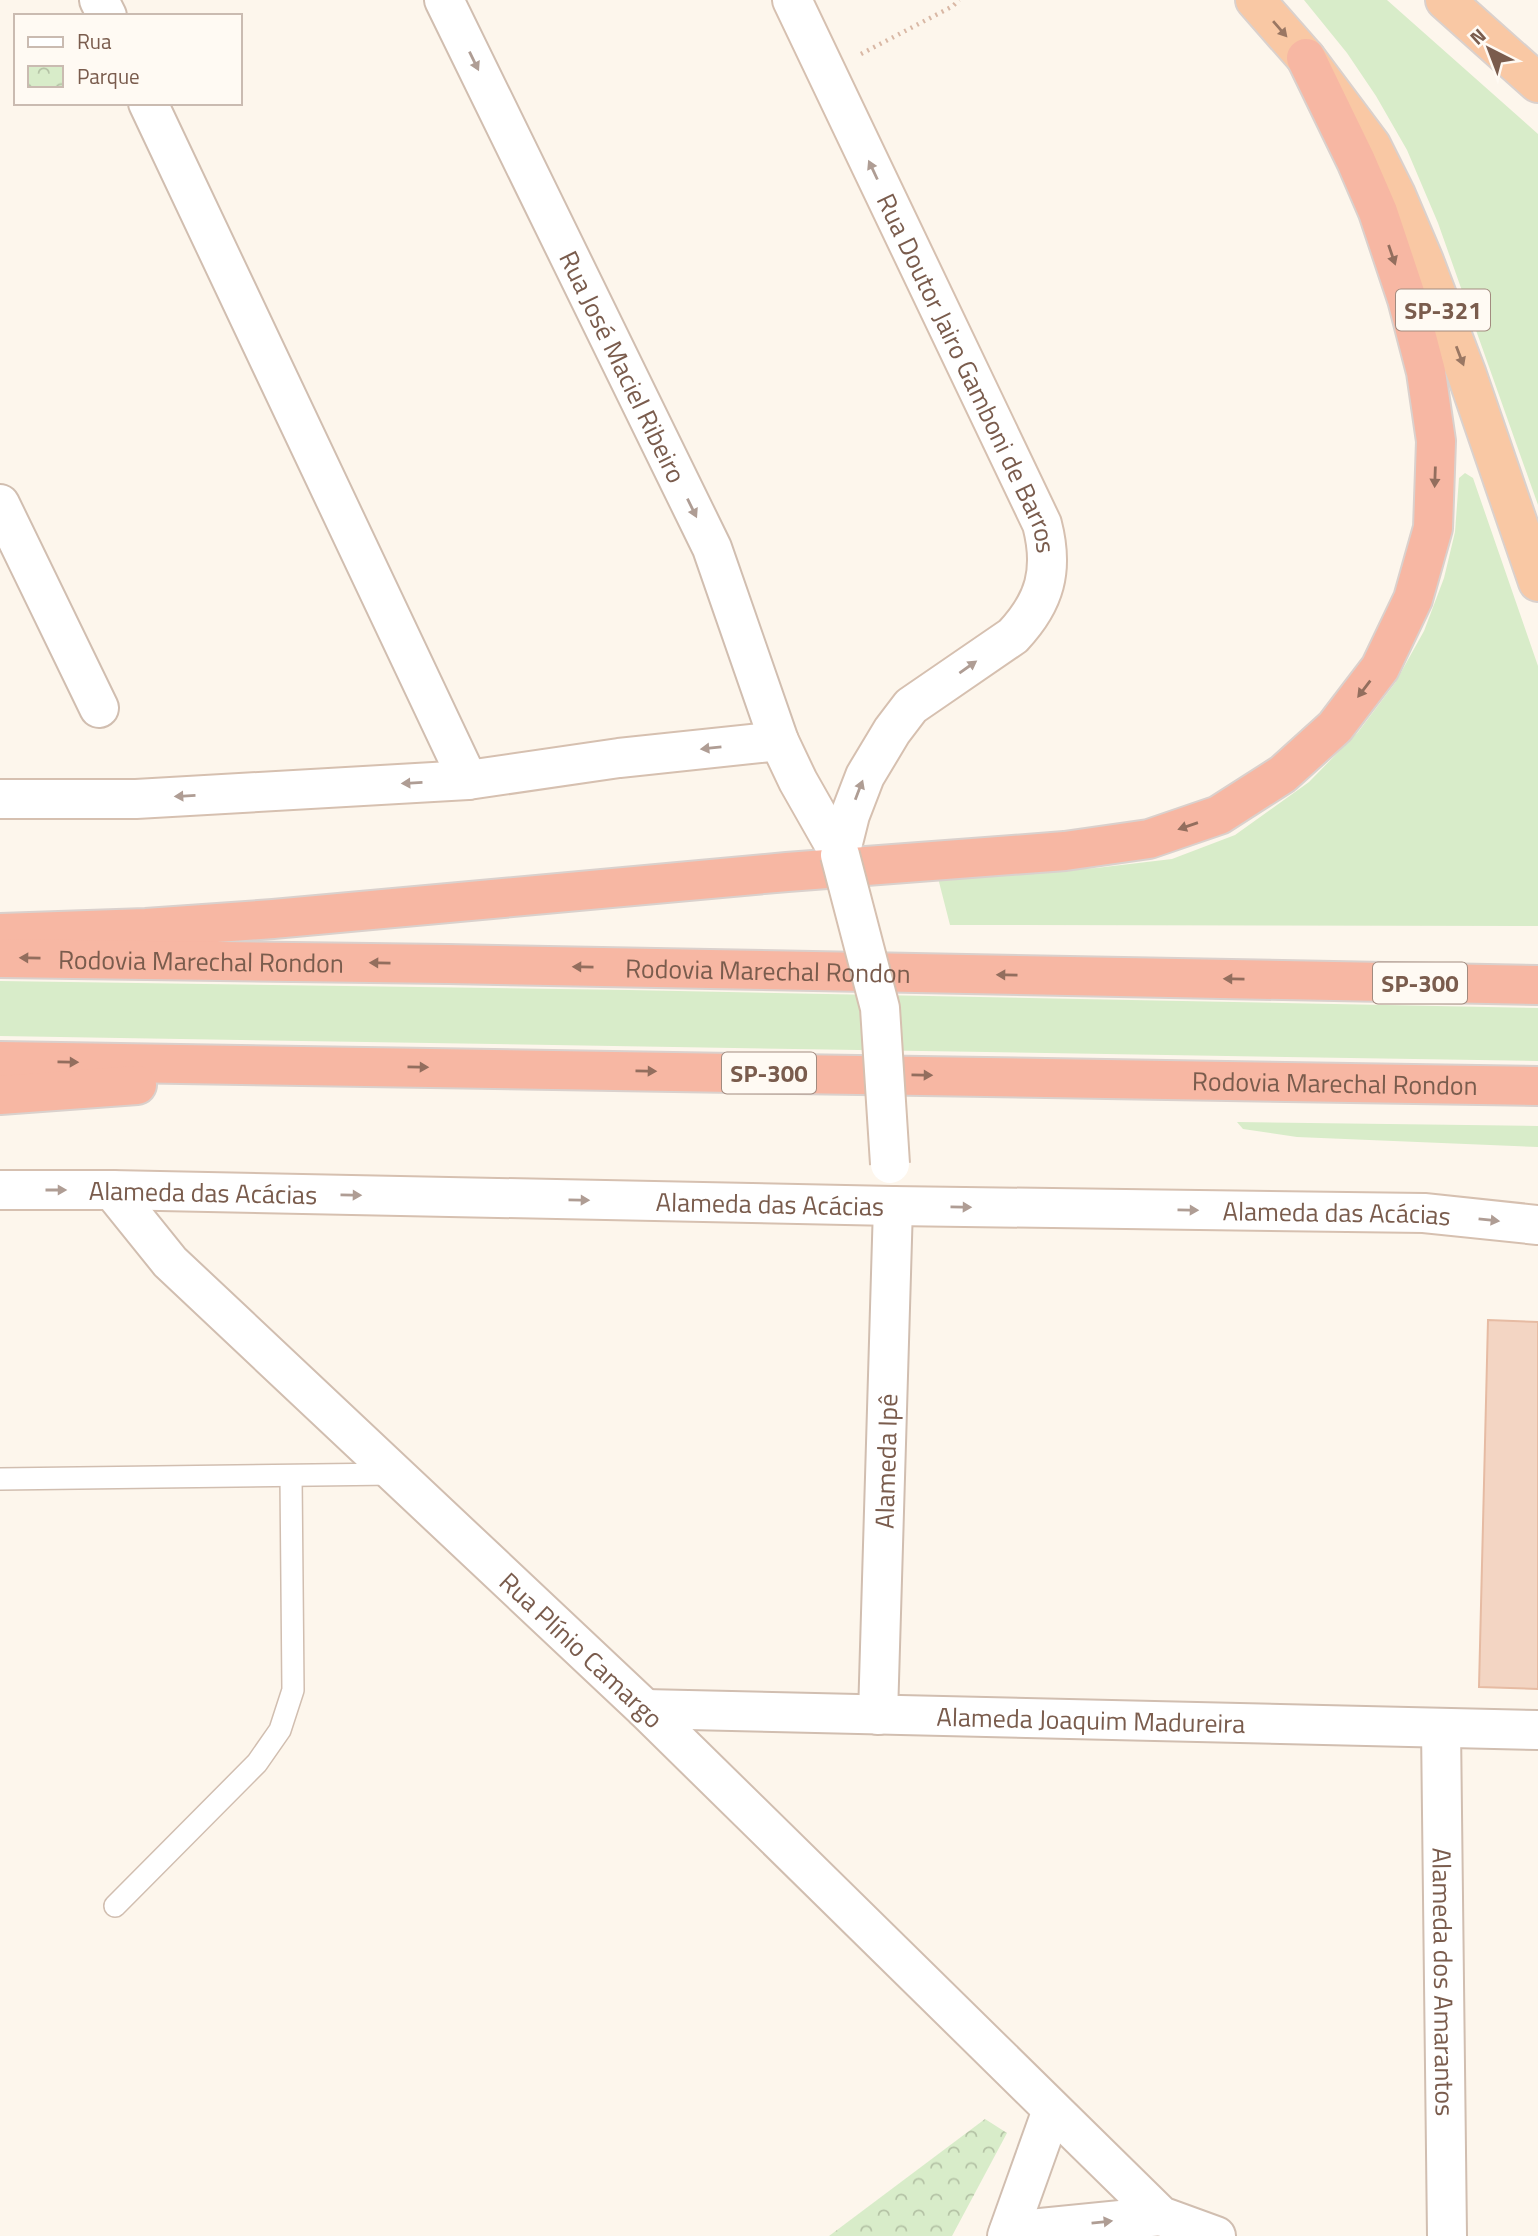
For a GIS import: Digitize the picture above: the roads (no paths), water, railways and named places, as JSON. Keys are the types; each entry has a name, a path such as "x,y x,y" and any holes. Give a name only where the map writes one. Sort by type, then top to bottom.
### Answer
{"highway":[{"name":"SP-321","path":"1255,0 1306,58 1371,145 1396,195 1467,375 1538,582"},
{"path":"1445,0 1538,83"},
{"path":"0,933 146,928 273,919 787,872 1065,851 1149,839 1219,815 1283,774 1335,727 1380,668 1413,599 1433,528 1436,442 1426,372 1407,299 1378,212 1306,58"},
{"name":"Rodovia Marechal Rondon","path":"0,958 1538,985"},
{"path":"1302,980 1538,959"},
{"name":"Rodovia Marechal Rondon","path":"0,1061 1538,1086"},
{"path":"0,1096 378,1066"}],"street":[{"name":"Rua José Maciel Ribeiro","path":"444,0 712,548 782,749 840,855"},
{"name":"Rua Doutor Jairo Gamboni de Barros","path":"792,0 1042,524 1048,558 1047,576 1035,610 1025,624 1013,636 902,718 865,776 850,815 840,855"},
{"path":"149,105 468,780"},
{"path":"0,504 99,708"},
{"path":"0,799 136,799 468,780 620,758 782,749"},
{"name":"Alameda Ipê","path":"840,855 880,1008 893,1206 878,1715"},
{"name":"Alameda das Acácias","path":"0,1190 1424,1213 1538,1225"},
{"name":"Rua Plínio Camargo","path":"112,1190 170,1262 645,1709 1161,2216"},
{"name":"Alameda Joaquim Madureira","path":"645,1709 1538,1730"},
{"name":"Alameda dos Amarantos","path":"1441,1728 1447,2236"},
{"path":"1052,2110 1008,2234 1161,2216 1212,2235"}],"lane":[{"path":"0,1479 396,1474"},
{"path":"115,1906 257,1763 280,1730 293,1690 291,1476"}]}
